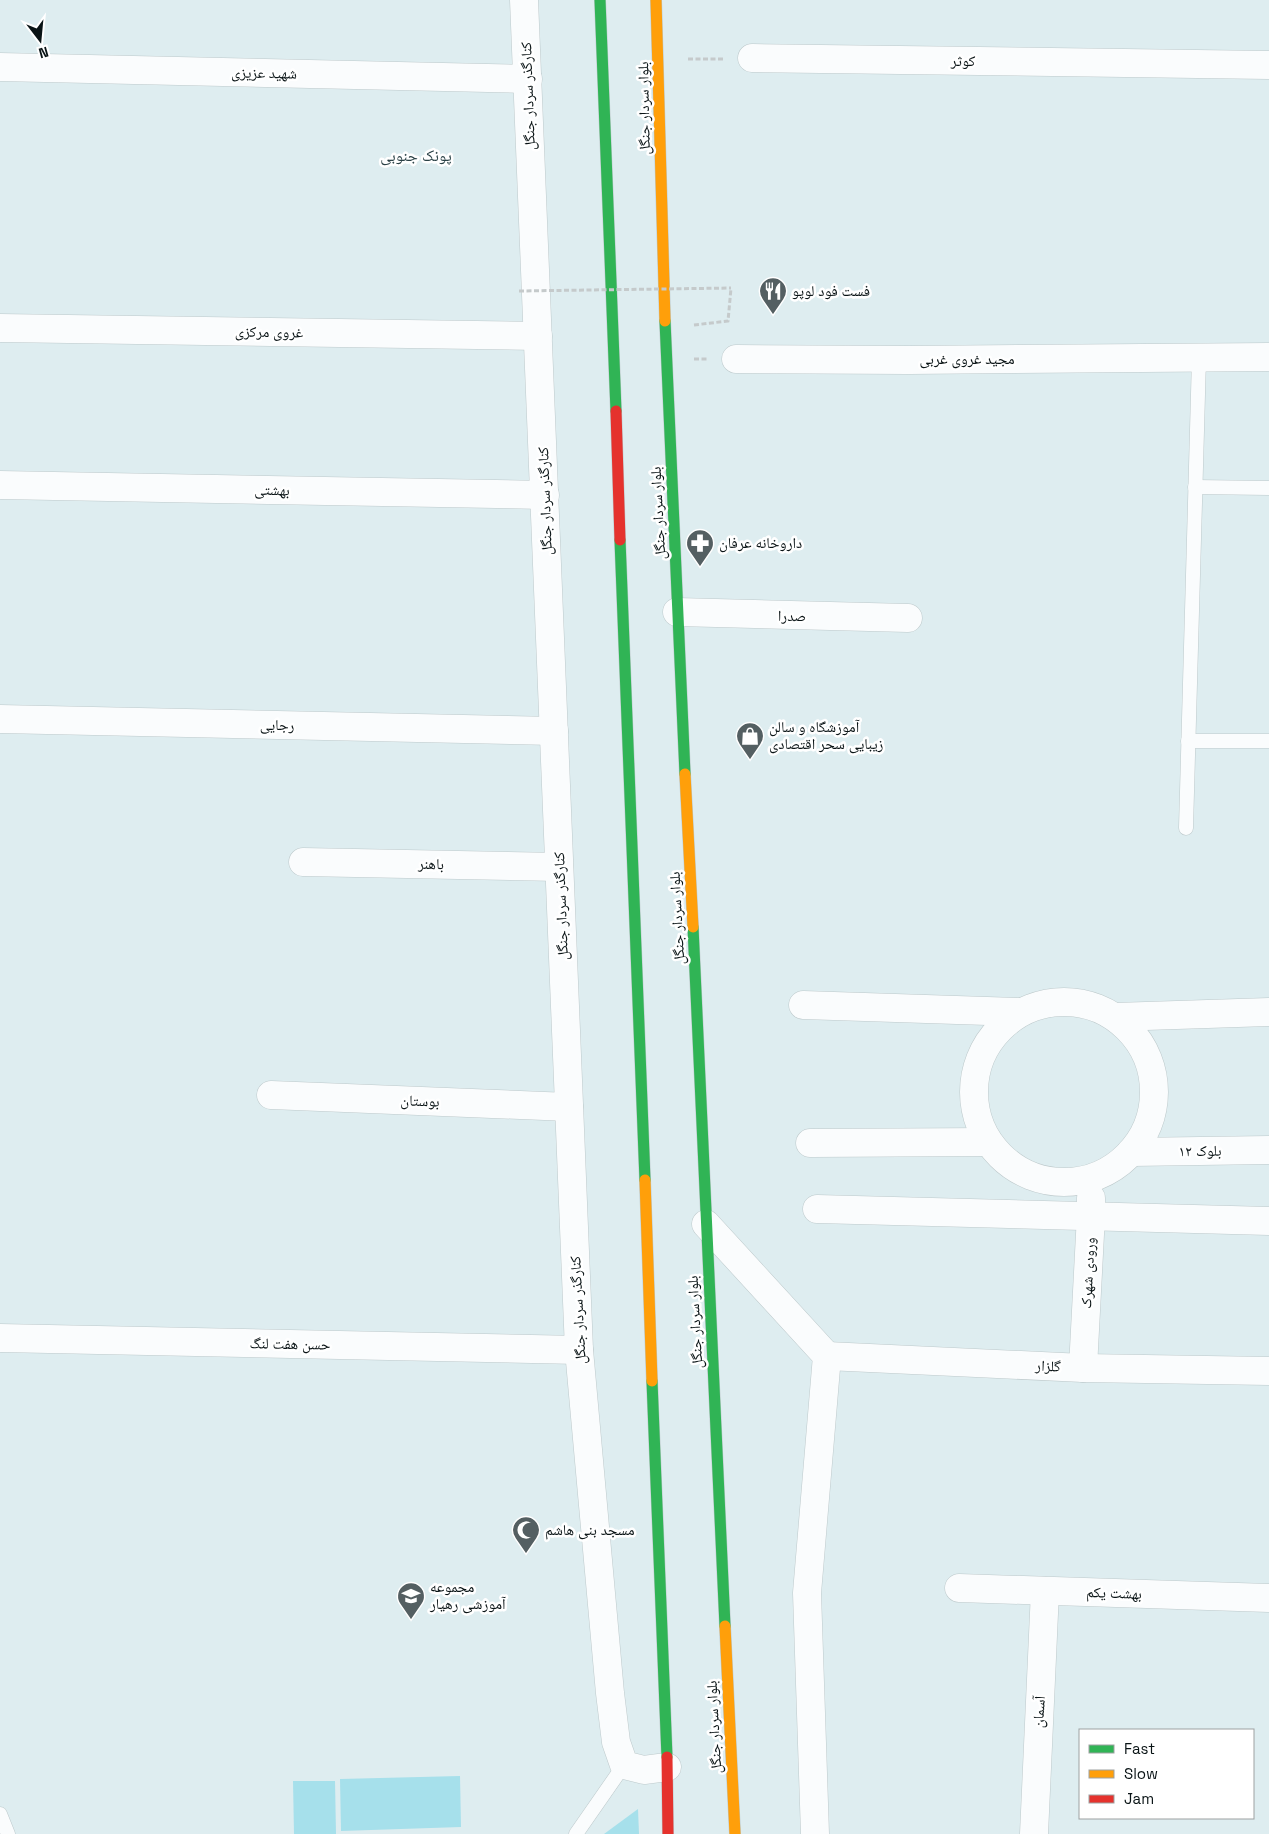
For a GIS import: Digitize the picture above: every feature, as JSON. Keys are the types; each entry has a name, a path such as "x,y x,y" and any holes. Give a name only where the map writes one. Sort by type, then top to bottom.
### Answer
{"main road":[{"path":"600,0 668,1834"},
{"name":"بلوار سردار جنگل","path":"656,0 666,358 734,1834"}],"street":[{"name":"کنارگذر سردار جنگل","path":"524,0 579,1350 610,1693 616,1742 624,1765"},
{"name":"کوثر","path":"752,58 1269,64"},
{"name":"شهید عزیزی","path":"0,67 528,79"},
{"name":"غروی مرکزی","path":"0,328 538,336"},
{"name":"مجید غروی غربی","path":"736,359 909,360 1269,357"},
{"name":"بهشتی","path":"0,485 544,495"},
{"name":"صدرا","path":"677,612 908,618"},
{"name":"رجایی","path":"0,720 554,731"},
{"name":"باهنر","path":"303,862 560,866"},
{"path":"1068,1001 1093,1006 1115,1016 1137,1038 1151,1066 1154,1097 1150,1119 1148,1126 1131,1152 1112,1168 1090,1179 1061,1182 1033,1177 1008,1164 988,1142 975,1115 973,1085 980,1056 996,1031 1020,1012 1043,1003 1068,1001"},
{"path":"803,1005 1020,1012"},
{"path":"1115,1016 1269,1012"},
{"name":"بوستان","path":"271,1096 569,1107"},
{"path":"810,1142 988,1142"},
{"name":"بلوک ۱۲","path":"1131,1152 1269,1150"},
{"name":"ورودی شهرک","path":"1083,1368 1091,1215 1090,1179"},
{"path":"817,1208 1269,1221"},
{"path":"706,1224 827,1356 807,1593 815,1834"},
{"name":"حسن هفت لنگ","path":"0,1338 579,1350"},
{"name":"گلزار","path":"827,1356 1083,1368 1269,1371"},
{"name":"بهشت یکم","path":"959,1588 1269,1598"},
{"name":"آسمان","path":"1034,1834 1045,1591"},
{"path":"624,1765 644,1770 667,1767"}],"lane":[{"path":"1186,828 1199,358"},
{"path":"1195,487 1269,488"},
{"path":"1188,741 1269,741"},
{"path":"576,1834 624,1765"},
{"path":"0,1814 8,1834"}],"path":[{"path":"658,60 752,58"},
{"path":"519,291 731,288 728,321"},
{"path":"666,358 736,359"}],"shaded area":[{"path":"460,1776 461,1827 341,1831 340,1779"},
{"path":"293,1781 335,1781 336,1834 294,1834"},
{"path":"638,1809 639,1834 604,1834"}],"traffic: fast":[{"path":"600,0 616,411"},
{"path":"665,321 685,774"},
{"path":"620,540 645,1180"},
{"path":"693,927 725,1626"},
{"path":"652,1381 667,1757"}],"traffic: slow":[{"path":"656,0 665,321"},
{"path":"685,774 693,927"},
{"path":"645,1180 652,1381"},
{"path":"725,1626 735,1834"}],"traffic: jam":[{"path":"616,411 620,540"},
{"path":"667,1757 668,1834"}],"place":[{"name":"فست فود لوپو","path":"773,315"},
{"name":"داروخانه عرفان","path":"700,567"},
{"name":"آموزشگاه و سالن زیبایی سحر اقتصادی","path":"750,760"},
{"name":"مسجد بنی هاشم","path":"526,1554"},
{"name":"مجموعه آموزشی رهیار","path":"411,1620"}],"district":[{"name":"پونک جنوبی","path":"416,155"}]}
